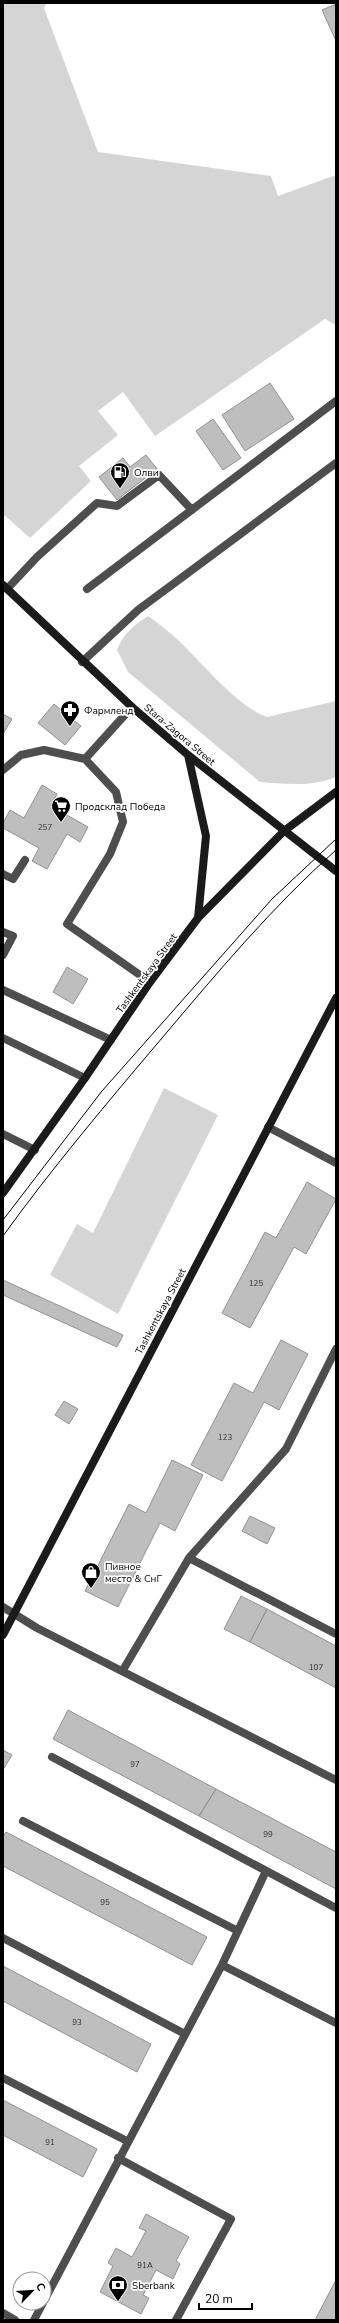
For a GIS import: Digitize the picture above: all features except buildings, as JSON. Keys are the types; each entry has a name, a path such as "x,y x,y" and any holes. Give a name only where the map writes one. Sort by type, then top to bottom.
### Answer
{"main road":[{"name":"Stara-Zagora Street","path":"5,587 82,662 132,707 188,755 336,871"},
{"path":"188,755 206,836 198,918"},
{"name":"Tashkentskaya Street","path":"3,1193 35,1150 150,982 198,918 284,831 336,792"},
{"name":"Tashkentskaya Street","path":"3,1635 336,998"}],"street":[{"path":"87,589 336,401"},
{"path":"82,662 138,610 336,463"},
{"path":"5,587 97,503 117,506 159,475 192,510"},
{"path":"85,759 132,707"},
{"path":"3,770 21,755 44,750 85,759 116,792 123,822 110,854 66,924 150,982"},
{"path":"3,874 13,879 25,860"},
{"path":"3,932 13,936 3,955"},
{"path":"3,990 111,1040"},
{"path":"3,1038 85,1078"},
{"path":"268,1127 336,1163"},
{"path":"3,1134 35,1150"},
{"path":"123,1670 188,1558 286,1449 336,1349"},
{"path":"188,1558 336,1634"},
{"path":"3,1607 36,1628 123,1670 336,1780"},
{"path":"52,1756 336,1908"},
{"path":"23,1821 238,1931"},
{"path":"52,2285 118,2158 222,1965 266,1871"},
{"path":"3,1938 185,2034"},
{"path":"222,1965 336,2024"},
{"path":"3,2078 128,2141"},
{"path":"118,2158 230,2219 176,2320"},
{"path":"34,2320 38,2311"},
{"path":"3,2313 15,2320"}],"shaded area":[{"path":"3,3 47,3 44,8 98,152 271,176 278,196 336,175 336,325 325,319 155,436 123,392 98,411 118,435 79,466 91,481 30,538 3,514"},
{"path":"148,616 176,638 232,694 256,712 267,717 336,701 336,777 308,784 260,782 128,672 117,650 119,644 130,630"},
{"path":"164,1088 218,1115 118,1314 50,1275 77,1224 93,1233"}],"tram line":[{"path":"3,1220 102,1091 272,899 336,839"},
{"path":"3,1236 80,1136 203,989 267,917 336,850"}],"place":[{"name":"Олви","path":"120,489"},
{"name":"Фармленд","path":"70,727"},
{"name":"Продсклад Победа","path":"61,823"},
{"name":"Пивное место & СнГ","path":"91,1589"},
{"name":"Sberbank","path":"118,2302"}]}
